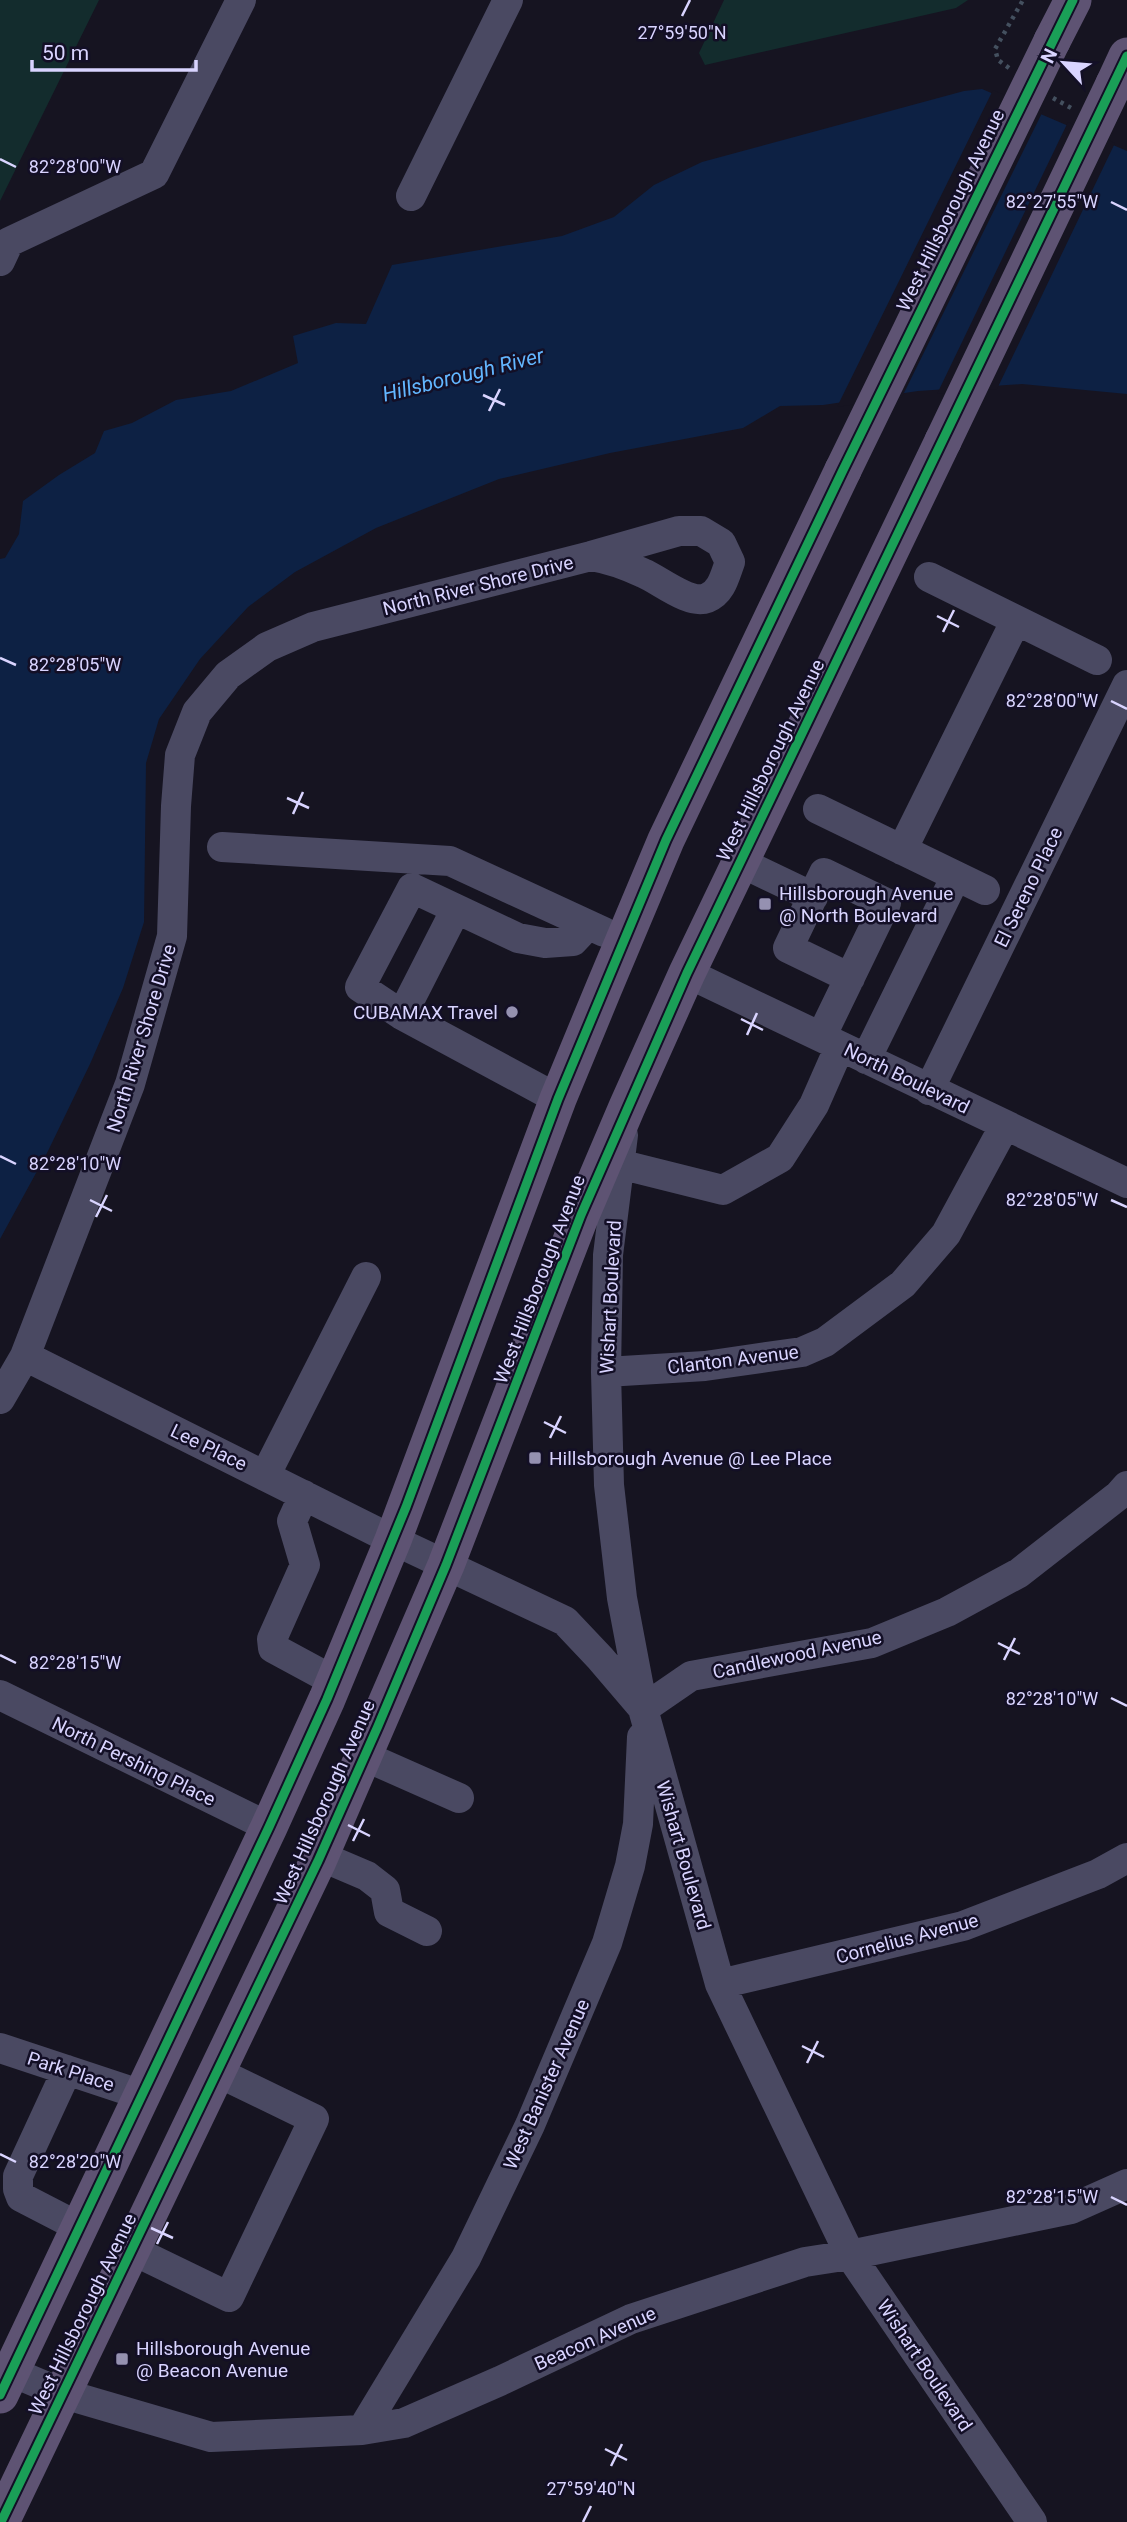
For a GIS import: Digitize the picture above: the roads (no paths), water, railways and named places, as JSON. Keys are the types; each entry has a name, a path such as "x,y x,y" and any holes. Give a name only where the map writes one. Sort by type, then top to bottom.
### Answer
{"main road":[{"name":"West Hillsborough Avenue","path":"4,2378 269,1828 334,1681 393,1540 558,1098 666,840 1073,0"},
{"name":"West Hillsborough Avenue","path":"1,2522 320,1856 446,1565 581,1215 687,973 1121,70"}],"street":[{"path":"0,261 9,242 155,174 241,0"},
{"path":"411,196 508,0"},
{"name":"North River Shore Drive","path":"0,1399 25,1356 130,1084 172,936 180,755 197,712 228,675 247,661 267,647 313,627 591,556"},
{"path":"929,577 1097,660"},
{"path":"902,850 1016,620"},
{"name":"El Sereno Place","path":"929,1090 1117,731 1127,685"},
{"path":"818,809 985,890"},
{"path":"222,848 450,861 623,941"},
{"path":"740,862 813,897"},
{"path":"842,1048 850,978 886,903 824,873 788,948 850,978"},
{"path":"620,1164 723,1190 780,1158 814,1105 842,1048 956,876"},
{"path":"558,1098 402,1014 360,987 412,888 519,938 545,943 573,941 588,925"},
{"path":"402,1014 456,909"},
{"name":"North Boulevard","path":"687,973 1127,1183"},
{"name":"Wishart Boulevard","path":"627,1107 608,1255 606,1372 609,1486 622,1598 643,1709 720,1984 850,2255 1022,2520"},
{"name":"Clanton Avenue","path":"606,1372 705,1366 802,1352 825,1342 903,1284 946,1234 1005,1125"},
{"path":"265,1476 366,1277"},
{"name":"Lee Place","path":"25,1356 393,1540 565,1622 643,1709"},
{"name":"Candlewood Avenue","path":"643,1709 691,1676 872,1643 947,1612 1019,1573 1127,1486"},
{"path":"304,1495 292,1521 305,1565 272,1639 273,1648 334,1681"},
{"name":"North Pershing Place","path":"0,1695 269,1828"},
{"name":"West Banister Avenue","path":"362,2430 466,2258 530,2125 607,1943 630,1866 638,1824 643,1709"},
{"path":"364,1756 459,1798"},
{"path":"320,1856 367,1876 385,1890 389,1912 427,1931"},
{"name":"Cornelius Avenue","path":"720,1984 963,1926 1098,1874 1127,1858"},
{"name":"Park Place","path":"0,2048 142,2095"},
{"path":"67,2070 18,2176 18,2189 21,2197 79,2227"},
{"path":"132,2250 229,2297 309,2131 314,2119 217,2071"},
{"name":"Beacon Avenue","path":"4,2378 211,2437 362,2430 404,2423 631,2319 805,2262 1071,2209 1127,2183"}],"water":[{"name":"Hillsborough River","path":"982,89 1127,151 1127,394 1022,384 918,391 823,405 780,406 743,428 610,453 499,479 376,528 295,572 248,607 200,659 159,719 146,763 144,922 123,988 90,1064 48,1151 0,1239 0,559 5,558 19,534 23,501 95,453 104,431 132,423 176,400 231,391 298,363 293,336 336,323 366,324 392,265 562,236 614,217 654,185 702,162 964,91"}],"place":[{"name":"Hillsborough Avenue @ North Boulevard","path":"765,904"},
{"name":"CUBAMAX Travel","path":"512,1012"},
{"name":"Hillsborough Avenue @ Lee Place","path":"535,1458"},
{"name":"Hillsborough Avenue @ Beacon Avenue","path":"122,2359"}]}
